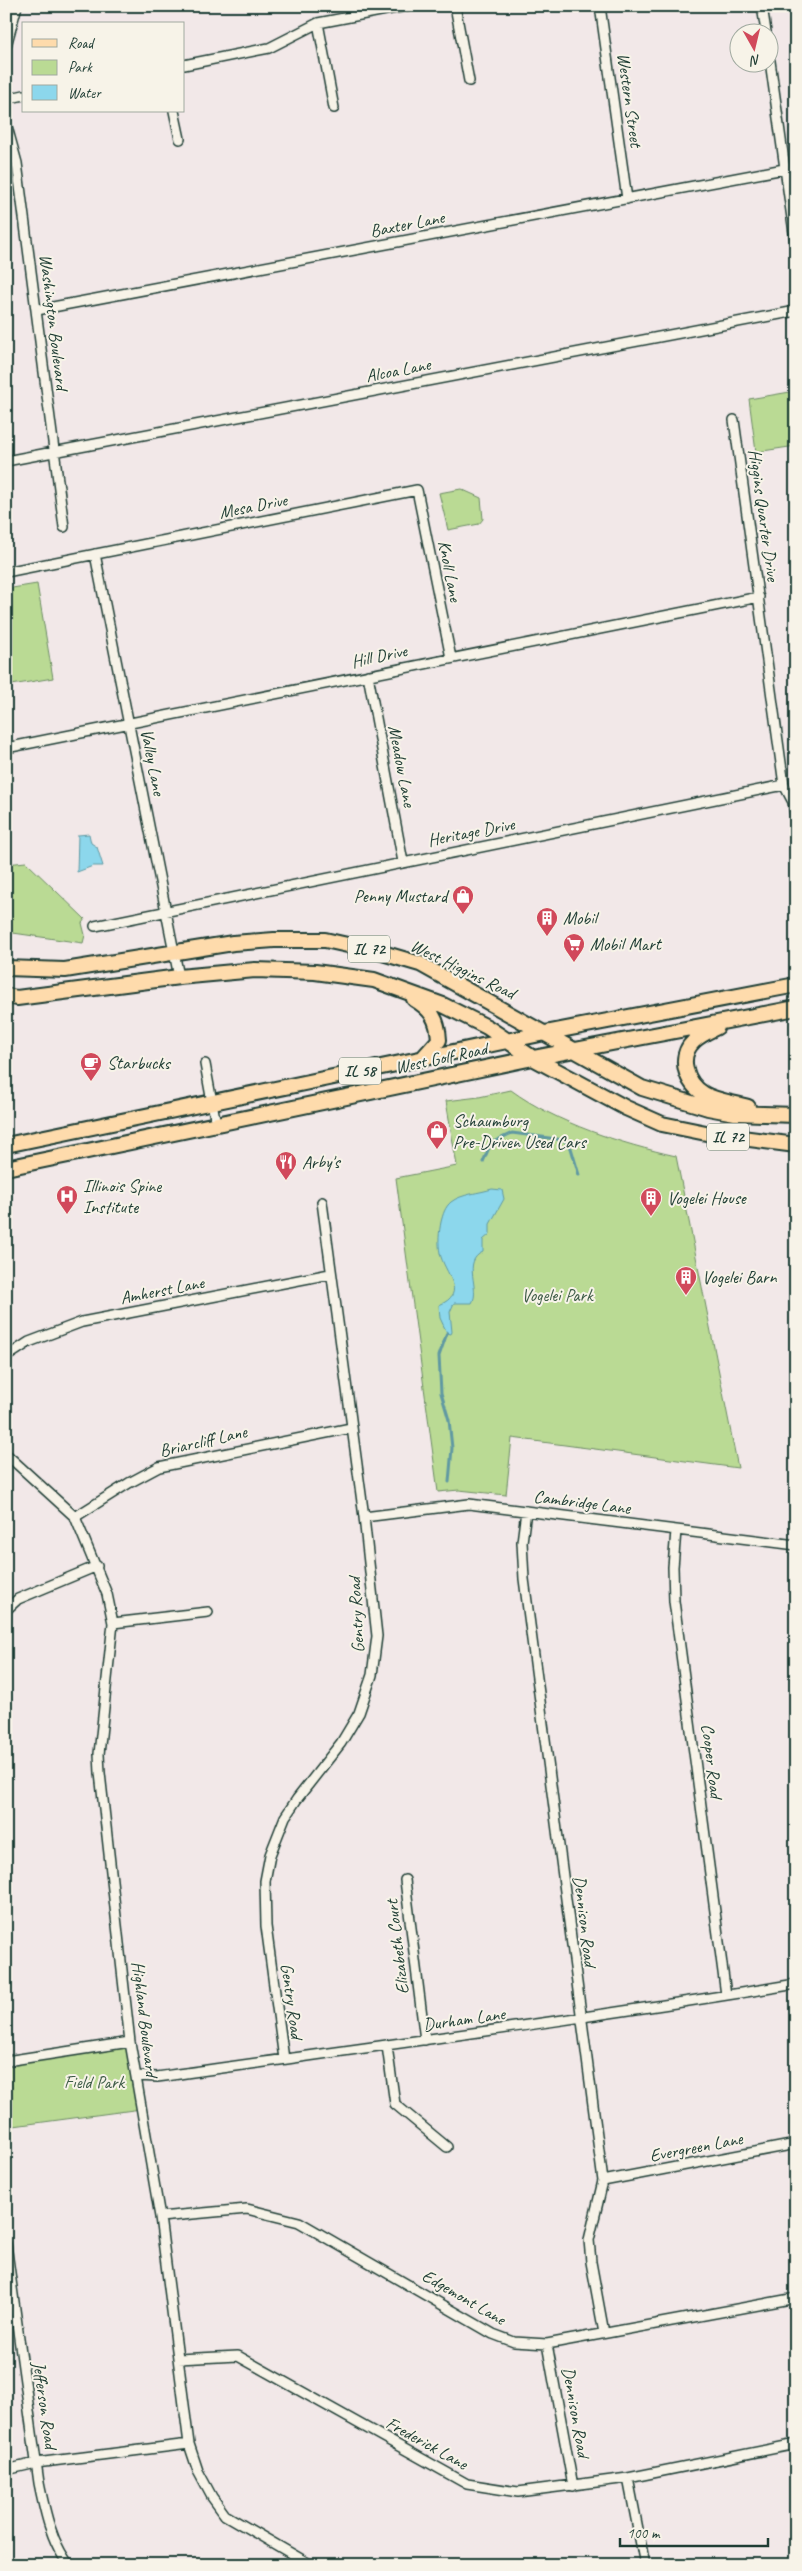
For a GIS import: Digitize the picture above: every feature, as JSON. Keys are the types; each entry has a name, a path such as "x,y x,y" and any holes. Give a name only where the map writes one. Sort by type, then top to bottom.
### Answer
{"main road":[{"name":"West Higgins Road","path":"6,968 65,970 233,943 274,940 325,940 380,952 420,964 642,1088 666,1097 735,1113 796,1115"},
{"name":"IL 72","path":"6,996 17,998 179,977 255,970 315,972 374,980 443,1005 509,1042 533,1058 626,1108 662,1124 718,1136 796,1145"},
{"name":"West Golf Road","path":"6,1145 545,1033 796,985"},
{"path":"399,989 426,1006 437,1020 439,1040 422,1059"},
{"name":"West Golf Road","path":"6,1168 533,1058 796,1008"},
{"path":"726,1021 700,1037 690,1046 684,1065 688,1078 703,1094 770,1114"}],"street":[{"path":"6,46 17,6"},
{"path":"185,65 269,48 318,23 407,6"},
{"path":"455,6 469,81"},
{"name":"Western Street","path":"600,6 627,199"},
{"path":"762,6 764,22"},
{"path":"318,23 334,108"},
{"path":"771,72 796,247"},
{"path":"6,99 22,96"},
{"path":"174,112 180,139"},
{"name":"Washington Boulevard","path":"6,123 17,163 64,527"},
{"name":"Baxter Lane","path":"37,310 784,169"},
{"name":"Alcoa Lane","path":"6,461 796,312"},
{"name":"Higgins Quarter Drive","path":"734,420 784,785 793,802 796,821"},
{"name":"Mesa Drive","path":"6,572 86,558 95,554 417,490"},
{"name":"Knoll Lane","path":"417,490 451,658"},
{"name":"Valley Lane","path":"95,554 179,977"},
{"name":"Hill Drive","path":"6,748 759,598"},
{"name":"Meadow Lane","path":"368,675 403,862"},
{"name":"Heritage Drive","path":"95,926 784,785"},
{"path":"205,1064 216,1124"},
{"name":"Gentry Road","path":"284,2059 266,1926 265,1881 276,1837 285,1817 353,1725 372,1675 377,1636 364,1517 330,1274 322,1202"},
{"name":"Amherst Lane","path":"6,1358 29,1342 82,1322 330,1274"},
{"name":"Briarcliff Lane","path":"75,1517 129,1483 159,1467 351,1428"},
{"name":"Highland Boulevard","path":"6,1454 75,1517 97,1566 113,1624 98,1754 130,2042 160,2217 190,2444 198,2471 212,2497 225,2515 311,2565"},
{"name":"Cambridge Lane","path":"364,1517 454,1505 526,1511 796,1545"},
{"name":"Dennison Road","path":"526,1511 522,1542 524,1579 603,2181 589,2240 591,2262 604,2333"},
{"name":"Cooper Road","path":"676,1531 673,1567 674,1592 726,1996"},
{"path":"6,1610 18,1599 97,1566"},
{"path":"113,1624 208,1612"},
{"name":"Elizabeth Court","path":"405,1880 425,2040"},
{"name":"Durham Lane","path":"136,2076 156,2077 581,2019 796,1984"},
{"path":"6,2061 130,2042"},
{"path":"387,2046 394,2104 447,2147"},
{"name":"Evergreen Lane","path":"603,2181 796,2144"},
{"name":"Edgemont Lane","path":"160,2217 248,2210 300,2222 493,2334 514,2342 547,2344 796,2298"},
{"name":"Jefferson Road","path":"6,2244 36,2463 46,2517 58,2550 69,2565"},
{"name":"Dennison Road","path":"547,2344 573,2486"},
{"name":"Frederick Lane","path":"178,2359 238,2356 467,2484 518,2492 628,2478 796,2444"},
{"path":"6,2470 36,2463 190,2444"},
{"path":"628,2478 645,2565"}],"green space":[{"path":"796,391 796,446 756,452 749,399"},
{"path":"461,489 481,498 483,519 479,524 448,530 439,493"},
{"path":"37,584 53,678 6,686 6,589"},
{"path":"26,862 85,919 82,923 85,935 83,943 6,932 6,864"},
{"name":"Vogelei Park","path":"511,1090 548,1113 590,1131 612,1139 676,1156 738,1468 512,1438 506,1495 459,1490 438,1492 396,1178 457,1166 446,1101 479,1097"},
{"name":"Field Park","path":"130,2042 141,2109 6,2127 6,2061"}],"water":[{"path":"89,834 91,843 97,847 103,866 93,866 77,872 78,835"},
{"path":"492,1189 502,1190 504,1199 490,1224 490,1234 483,1240 483,1252 473,1262 474,1297 472,1303 454,1303 450,1312 452,1332 451,1334 447,1333 440,1318 439,1305 448,1300 454,1289 439,1249 439,1234 444,1211 455,1199"}],"waterway":[{"path":"483,1162 491,1143 512,1133 564,1140 571,1148 579,1175"},
{"path":"447,1333 439,1356 441,1393 449,1420 452,1448 449,1482"}],"place":[{"name":"Penny Mustard","path":"463,915"},
{"name":"Mobil","path":"547,937"},
{"name":"Mobil Mart","path":"574,963"},
{"name":"Starbucks","path":"91,1082"},
{"name":"Schaumburg Pre-Driven Used Cars","path":"437,1150"},
{"name":"Arby's","path":"286,1181"},
{"name":"Illinois Spine Institute","path":"67,1215"},
{"name":"Vogelei House","path":"651,1217"},
{"name":"Vogelei Barn","path":"686,1296"}]}
